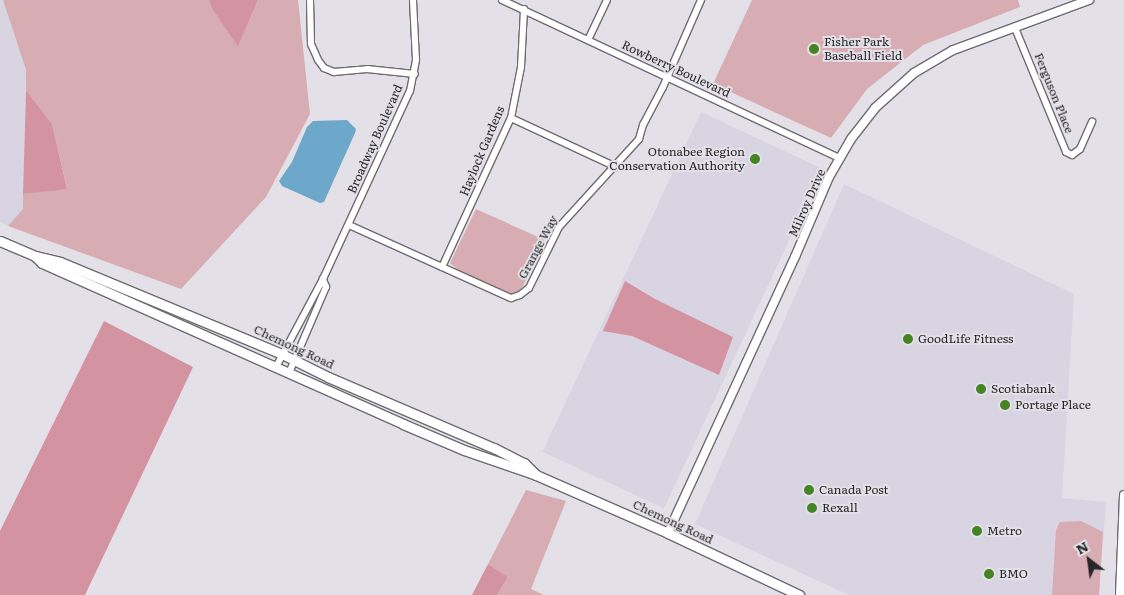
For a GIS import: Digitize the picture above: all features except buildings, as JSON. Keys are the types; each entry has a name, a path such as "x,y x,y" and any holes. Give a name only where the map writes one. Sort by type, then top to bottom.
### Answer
{"main road":[{"name":"Chemong Road","path":"0,241 35,256 60,262 282,354 494,448 524,463 536,475"},
{"name":"Chemong Road","path":"35,256 42,263 464,450 536,475 668,532 799,595"}],"street":[{"path":"310,0 312,44 318,60 324,68 334,72 367,69 415,74"},
{"name":"Broadway Boulevard","path":"276,367 324,279 407,98 415,74 416,60 413,0"},
{"name":"Rowberry Boulevard","path":"502,0 840,158"},
{"path":"588,40 606,0"},
{"name":"Grange Way","path":"349,225 511,298 520,295 529,288 559,227 576,206 616,166 639,139 642,125 663,87 701,0"},
{"name":"Milroy Drive","path":"668,532 795,257 829,177 851,139 875,108 914,73 953,50 1089,0"},
{"name":"Haylock Gardens","path":"442,267 511,118 521,67 524,9"},
{"name":"Ferguson Place","path":"1015,28 1066,152 1072,155 1080,149 1092,122"},
{"path":"511,118 616,166"},
{"name":"Broadway Boulevard","path":"289,373 326,286 324,279"},
{"path":"1120,595 1124,495"}],"shaded area":[{"path":"0,0 3,0 26,70 23,209 8,226 0,222"},
{"path":"3,0 209,0 212,9 238,47 258,0 298,0 310,114 266,197 181,289 8,226 23,209 23,194 67,188 52,124 26,90 26,70"},
{"path":"209,0 258,0 238,47 212,9"},
{"path":"752,0 1018,0 1020,7 923,45 867,89 831,138 713,84"},
{"path":"26,90 52,124 67,189 23,194"},
{"path":"701,112 822,169 664,508 543,452"},
{"path":"844,184 1074,294 1062,498 1106,502 1099,595 849,595 695,524"},
{"path":"476,209 545,240 523,286 517,293 505,293 457,269 450,263"},
{"path":"625,281 655,299 733,337 719,375 632,336 603,331"},
{"path":"104,321 193,367 85,595 0,595 0,531"},
{"path":"526,490 566,501 531,589 544,595 497,595 508,577 488,564"},
{"path":"1081,521 1103,532 1099,595 1052,595 1056,530 1060,522"},
{"path":"488,564 508,577 497,595 472,595"}],"water":[{"path":"347,120 356,129 355,133 324,202 320,203 282,186 279,181 292,162 307,127 313,121"}],"place":[{"name":"Fisher Park Baseball Field","path":"814,49"},
{"name":"Otonabee Region Conservation Authority","path":"755,159"},
{"name":"GoodLife Fitness","path":"908,339"},
{"name":"Scotiabank","path":"981,389"},
{"name":"Portage Place","path":"1005,405"},
{"name":"Canada Post","path":"809,490"},
{"name":"Rexall","path":"812,508"},
{"name":"Metro","path":"977,531"},
{"name":"BMO","path":"989,574"}]}
